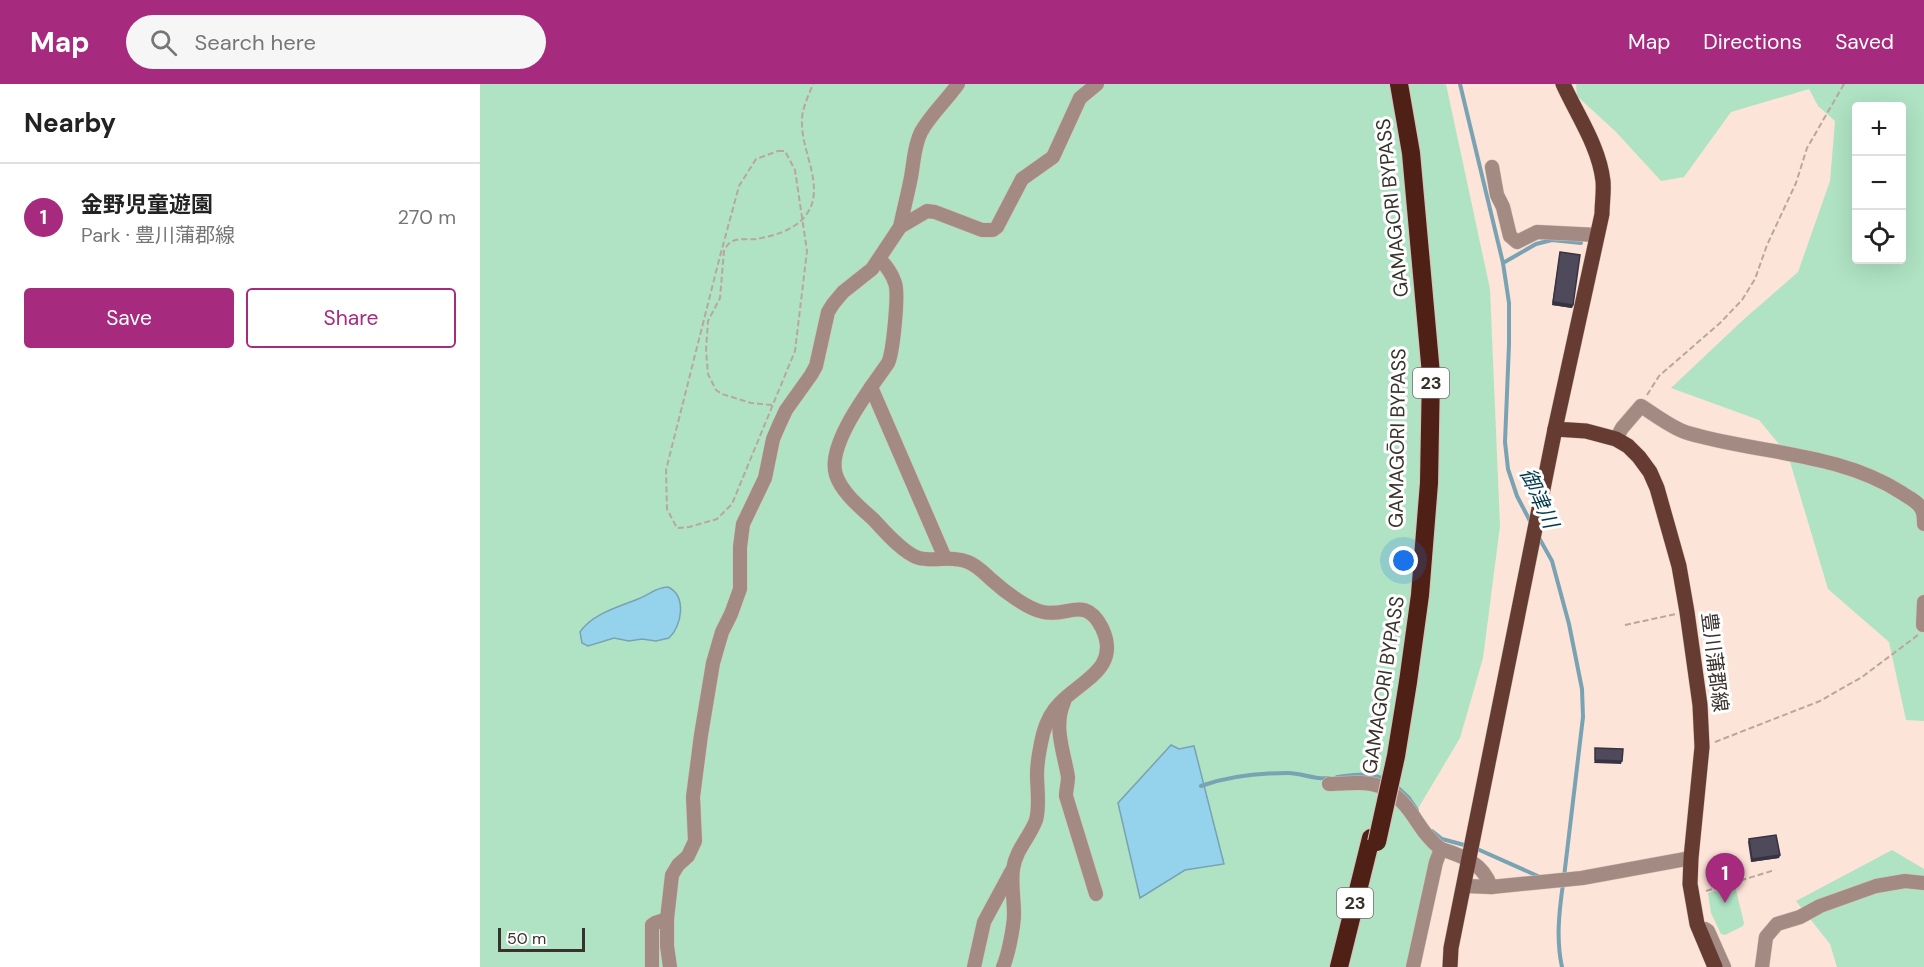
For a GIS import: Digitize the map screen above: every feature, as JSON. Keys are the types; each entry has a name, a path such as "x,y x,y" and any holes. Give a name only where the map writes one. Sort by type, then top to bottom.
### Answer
{"highway":[{"name":"GAMAGŌRI BYPASS","path":"1339,967 1374,840 1405,682 1422,474 1424,409 1419,298 1411,209 1394,84"},
{"name":"GAMAGORI BYPASS","path":"1400,84 1411,153 1431,374 1427,506 1420,595 1405,682"},
{"name":"23","path":"1346,967 1374,840"}],"main road":[{"path":"1450,967 1450,948 1555,429 1602,214 1603,180 1599,164 1587,131 1563,84"},
{"name":"豊川蒲郡線","path":"1555,429 1586,431 1616,439 1640,457 1658,488 1679,566 1700,705 1702,747 1690,884 1697,924 1715,967"}],"street":[{"path":"670,967 667,919 672,875 678,865 688,856 695,841 693,797 701,735 713,663 722,632 740,589 741,533 746,517 765,478 778,425 816,366 828,312 833,304 872,269 900,227 911,180 913,157 920,135 929,119 958,84"},
{"path":"900,227 927,211 982,230 993,230 997,227 1022,179 1053,157 1080,98 1097,84"},
{"path":"1491,167 1510,236 1517,242 1537,232 1597,235"},
{"path":"879,259 887,267 895,282 896,303 891,357 843,432 837,452 836,474 844,489 908,552 918,558 945,558 972,563 1005,591 1036,610 1054,614 1080,609 1087,611 1101,627 1104,636 1106,658 1102,667 1066,697 1051,714 1044,730 1037,772 1037,818 1019,849 1014,866 1013,922 1003,967"},
{"path":"872,387 945,558"},
{"path":"1616,439 1622,428 1641,406 1685,433 1762,450 1801,455 1842,465 1881,480 1918,503 1923,512 1924,524"},
{"path":"1923,625 1924,602"},
{"path":"1066,697 1059,722 1068,781 1066,796 1096,894"},
{"path":"1329,784 1360,782 1387,789 1402,802 1427,836 1441,849 1471,860 1488,877 1491,887"},
{"path":"1413,967 1436,862 1441,849"},
{"path":"1466,886 1491,887 1582,878 1691,858"},
{"path":"974,967 984,922 1014,866"},
{"path":"1762,967 1766,937 1777,924 1876,886 1905,881 1924,883"},
{"path":"652,967 652,926 667,919"},
{"path":"1697,924 1708,931 1724,967"}],"path":[{"path":"796,395 789,401 773,406 752,403 716,390 708,374 708,321 720,298 726,247 733,241 786,231 808,213 814,190 802,123 803,111 813,84"},
{"path":"1641,406 1659,376 1720,323 1742,300 1755,279 1767,245 1796,183 1807,148 1844,84"},
{"path":"778,151 785,151 795,170 807,251 795,351 773,406 732,504 717,519 677,528 667,509 666,470 739,186 756,159 778,151"},
{"path":"1625,626 1687,612"},
{"path":"1702,747 1820,701 1862,677 1917,636 1923,625"},
{"path":"1699,893 1775,870"}],"green space":[{"path":"480,84 1446,84 1490,289 1500,526 1483,658 1460,738 1413,817 1442,856 1418,967 480,967"},
{"path":"1576,84 1924,84 1924,721 1906,720 1889,642 1828,589 1788,455 1759,420 1671,388 1798,272 1830,181 1835,121 1818,106 1809,89 1731,112 1684,177 1661,181 1616,132 1577,96"},
{"path":"1892,850 1924,869 1924,967 1837,967 1830,944 1796,901"},
{"path":"1735,886 1744,923 1743,926 1725,935 1721,934 1711,913 1708,893"}],"water":[{"path":"668,587 678,597 681,611 677,626 669,638 656,641 642,639 629,641 614,638 588,646 582,643 580,632 591,620 656,590"},
{"path":"1171,745 1179,749 1194,746 1224,864 1185,870 1140,898 1118,803"}],"building":[{"path":"1560,252 1580,255 1573,305 1553,302"},
{"path":"1595,748 1623,749 1622,761 1595,760"},
{"path":"1776,835 1780,855 1752,859 1749,839"}],"waterway":[{"name":"御津川","path":"1460,84 1503,263 1509,303 1505,442 1508,469 1517,496 1530,521"},
{"path":"1503,263 1536,244 1552,240 1581,243"},
{"name":"御津川","path":"1538,536 1552,561 1569,624 1582,689 1583,717 1564,877"},
{"path":"1201,786 1233,777 1266,774 1293,773 1329,778"},
{"path":"1337,777 1367,775 1385,779"},
{"path":"1394,784 1409,798 1417,810"},
{"path":"1432,831 1442,839 1468,846"},
{"path":"1475,848 1540,877"},
{"path":"1562,967 1559,926 1563,884"}],"place":[{"name":"金野児童遊園","path":"1725,903"}]}
